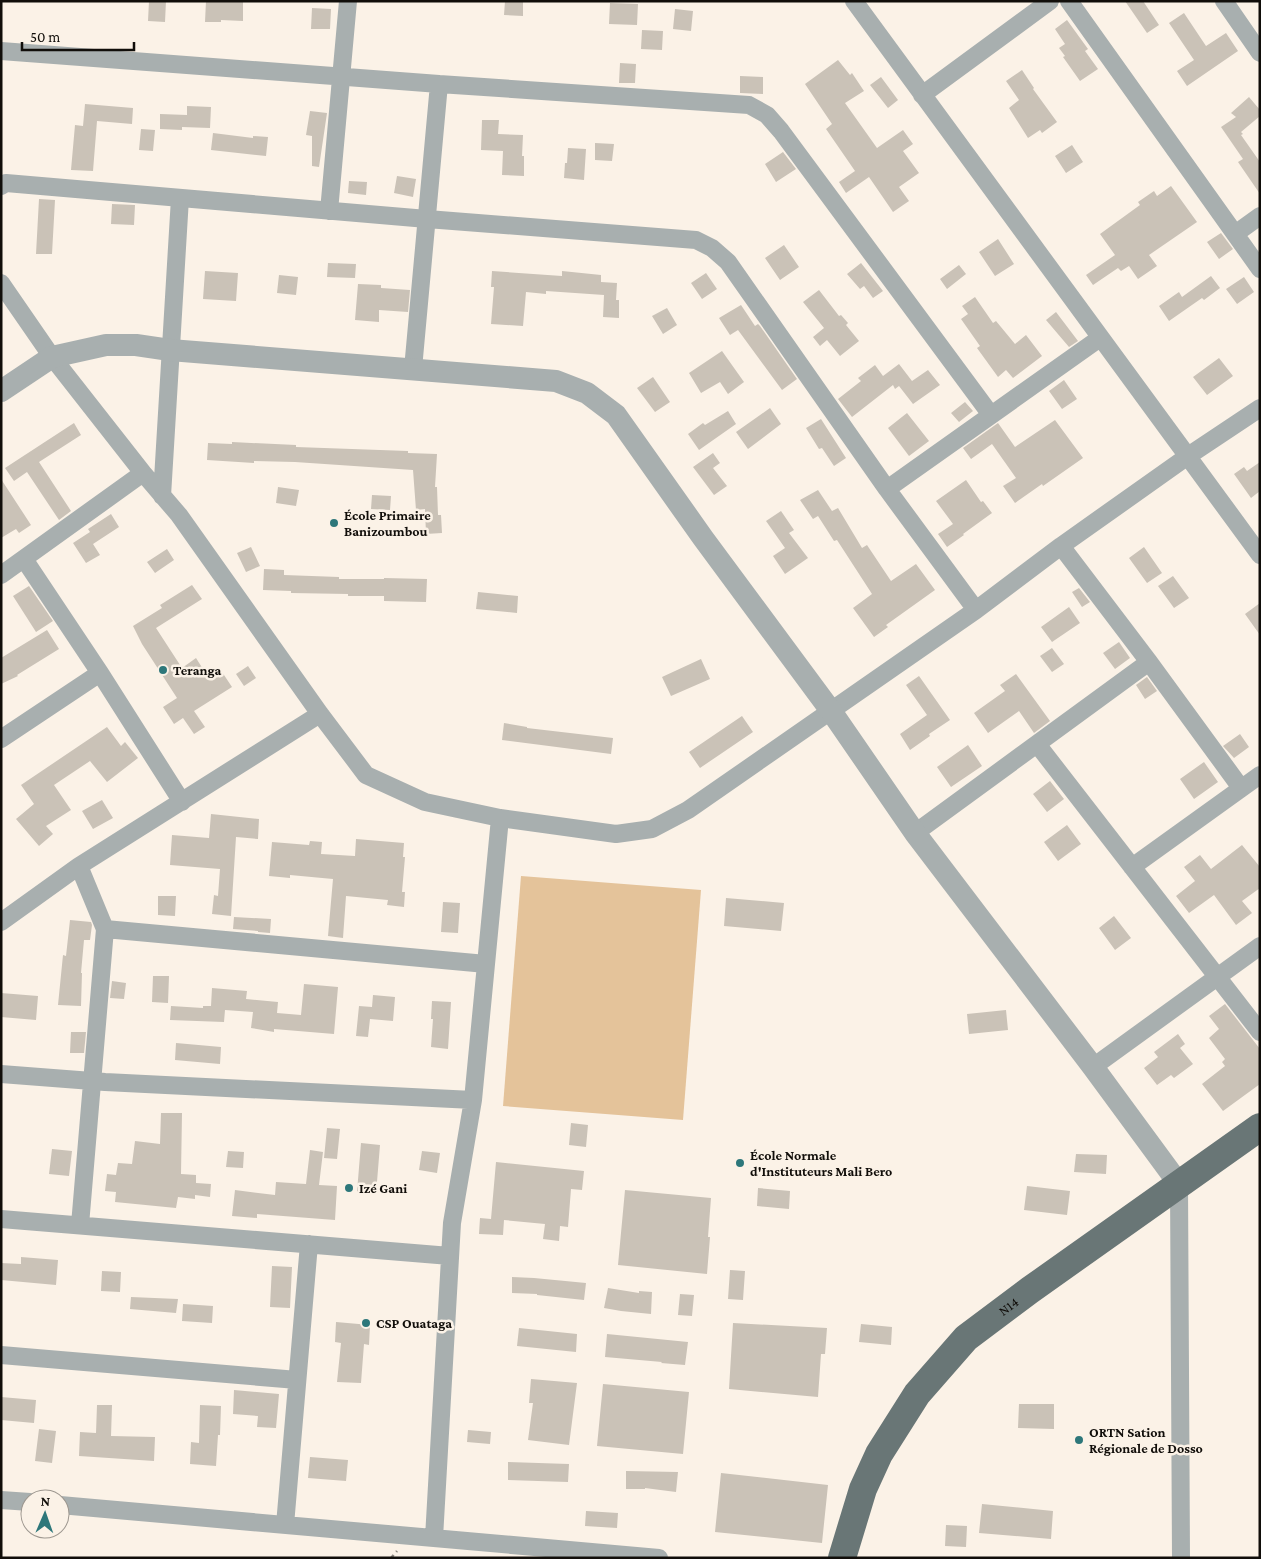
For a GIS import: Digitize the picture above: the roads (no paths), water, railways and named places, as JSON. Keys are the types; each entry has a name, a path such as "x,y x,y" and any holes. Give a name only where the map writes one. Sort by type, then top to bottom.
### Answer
{"main road":[{"name":"N14","path":"842,1558 863,1489 879,1454 917,1394 966,1338 1030,1290 1260,1127"}],"street":[{"path":"329,211 348,1"},
{"path":"854,1 1260,555"},
{"path":"922,95 1050,1"},
{"path":"1068,1 1260,269"},
{"path":"1224,1 1260,53"},
{"path":"1,51 749,105 767,115 802,158 991,415"},
{"path":"412,369 439,84"},
{"path":"1,186 6,183 696,240 712,248 728,262 887,489 976,610"},
{"path":"162,496 180,198"},
{"path":"1235,234 1260,216"},
{"path":"1,283 52,357 143,474 179,515 320,714 366,775 425,802 500,818 616,834 652,829 688,810 976,610 1061,546 1188,456 1260,408"},
{"path":"887,489 1100,338"},
{"path":"1,391 52,357 106,345 136,345 170,350 556,381 587,392 616,415 703,538 831,711 915,833 1093,1067 1179,1184 1181,1558"},
{"path":"1,575 143,474"},
{"path":"1061,546 1241,788"},
{"path":"24,559 100,673 182,802"},
{"path":"915,833 1149,662"},
{"path":"1,739 100,673"},
{"path":"1,922 79,866 320,714"},
{"path":"1037,744 1260,1032"},
{"path":"1132,867 1260,775"},
{"path":"434,1538 452,1222 473,1100 500,818"},
{"path":"79,866 105,929 80,1225"},
{"path":"105,929 486,964"},
{"path":"1093,1067 1260,946"},
{"path":"1,1074 92,1081 473,1100"},
{"path":"1,1219 450,1256"},
{"path":"285,1525 309,1244"},
{"path":"1,1355 297,1380"},
{"path":"1,1500 20,1501"},
{"path":"70,1506 659,1558"}],"place":[{"name":"École Primaire Banizoumbou","path":"334,523"},
{"name":"Teranga","path":"163,670"},
{"name":"École Normale d'Instituteurs Mali Bero","path":"740,1163"},
{"name":"Izé Gani","path":"349,1188"},
{"name":"CSP Ouataga","path":"366,1323"},
{"name":"ORTN Sation Régionale de Dosso","path":"1079,1440"}]}
